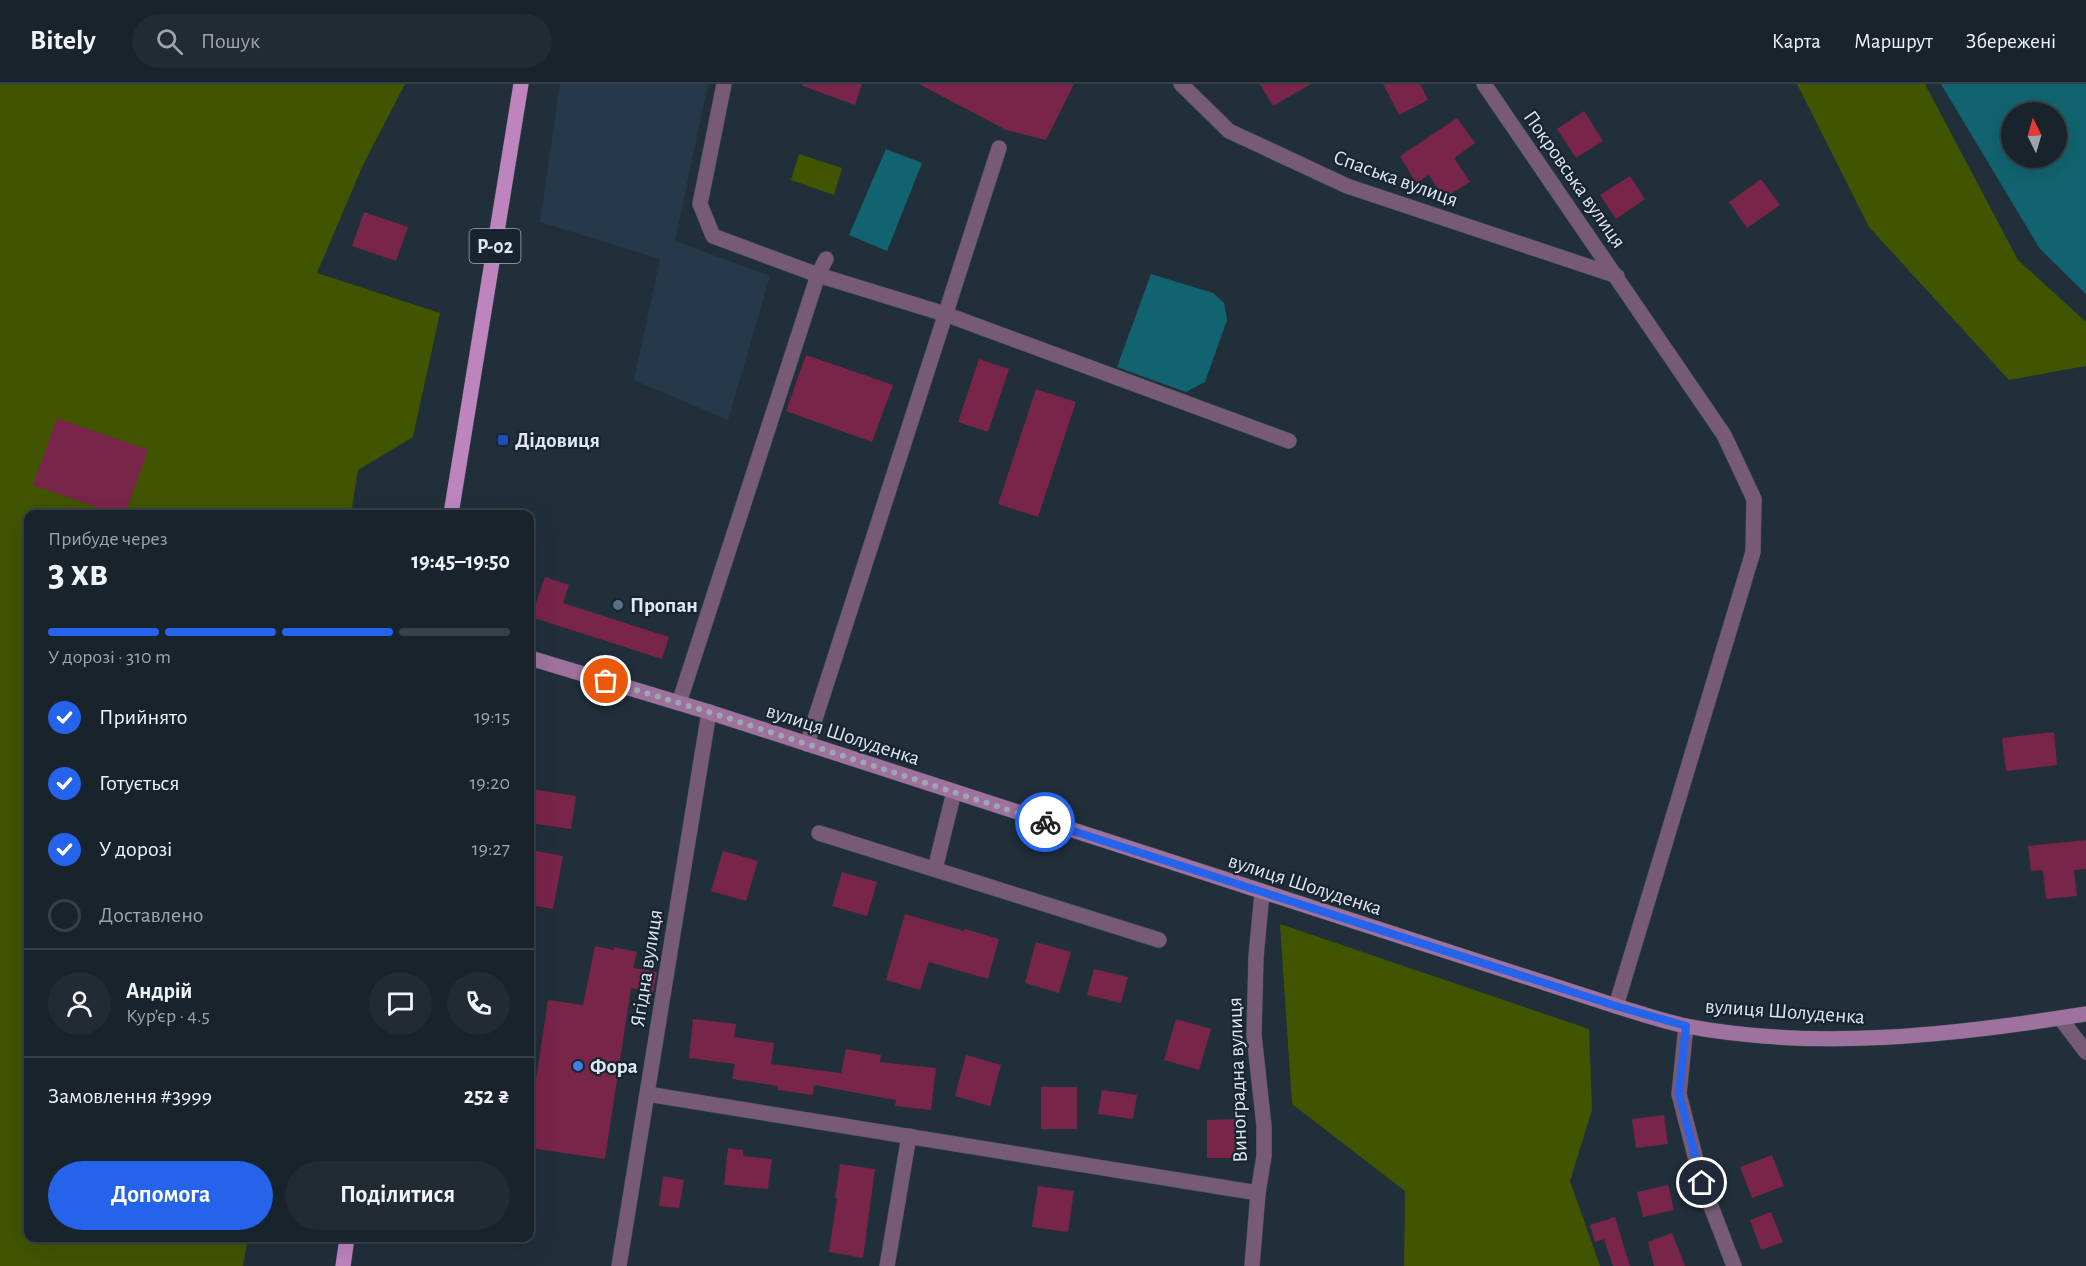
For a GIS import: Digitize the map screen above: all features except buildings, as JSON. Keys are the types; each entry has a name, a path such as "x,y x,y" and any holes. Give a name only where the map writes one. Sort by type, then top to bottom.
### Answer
{"main road":[{"name":"Р-02","path":"452,510 521,84"},
{"name":"вулиця Шолуденка","path":"534,659 709,712 1616,1006 1686,1026 1766,1036 1843,1040 1959,1032 2086,1014"},
{"path":"343,1266 346,1242"}],"street":[{"path":"724,84 700,204 713,236 819,275 945,314 1289,441"},
{"name":"Спаська вулиця","path":"1181,84 1229,131 1347,186 1617,276"},
{"name":"Покровська вулиця","path":"1484,84 1632,297 1724,435 1754,499 1750,564 1616,1006"},
{"path":"807,744 999,148"},
{"path":"679,703 819,275 826,260"},
{"name":"Ягідна вулиця","path":"619,1266 709,712"},
{"path":"935,869 954,792"},
{"path":"819,833 1159,940"},
{"name":"Виноградна вулиця","path":"1252,1266 1258,1193 1264,1156 1264,1126 1254,1035 1256,957 1262,892"},
{"path":"2060,1018 2086,1052"},
{"path":"1686,1026 1679,1094 1702,1183 1734,1266"},
{"path":"647,1094 1258,1193"},
{"path":"887,1266 909,1136"}],"shaded area":[{"path":"560,84 708,84 675,241 770,276 728,420 634,380 660,259 540,222"}],"green space":[{"path":"0,84 405,84 363,165 317,273 440,313 413,437 358,470 352,510 24,510 24,1242 247,1242 243,1266 0,1266"},
{"path":"1797,84 1925,84 2018,260 2086,322 2086,366 2009,380 1869,227"},
{"path":"799,154 842,168 834,195 791,180"},
{"path":"1280,924 1589,1029 1592,1110 1570,1181 1600,1266 1404,1266 1405,1191 1292,1104"}],"water":[{"path":"1941,84 2086,84 2086,294 2040,249"},
{"path":"886,149 922,163 887,251 849,235"},
{"path":"1151,274 1213,293 1224,303 1227,320 1205,382 1186,392 1117,367"}],"way so far":[{"path":"606,681 709,712 1045,822"}],"place":[{"name":"Дідовиця","path":"503,440"},
{"name":"Пропан","path":"618,605"},
{"name":"Фора","path":"578,1066"}],"route":[{"path":"1045,822 1616,1006 1686,1026 1679,1094 1702,1183"}]}
